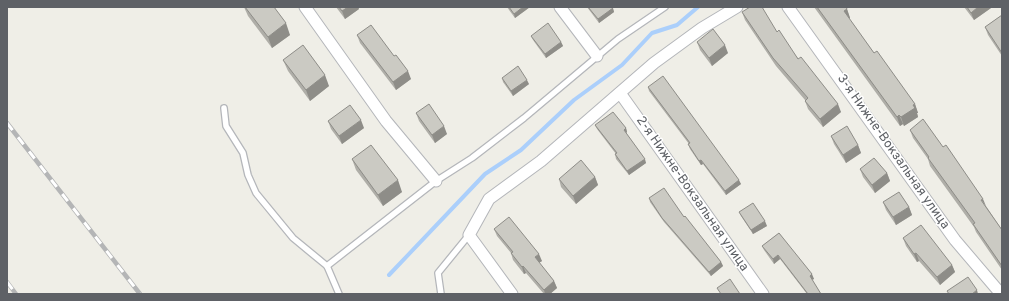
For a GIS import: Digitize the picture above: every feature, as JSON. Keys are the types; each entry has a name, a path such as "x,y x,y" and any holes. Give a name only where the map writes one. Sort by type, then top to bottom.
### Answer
{"street":[{"path":"305,7 386,121 436,181"},
{"path":"560,7 598,56"},
{"path":"512,294 469,235 490,199 541,161 654,63 702,28 737,7"},
{"name":"3-я Нижне-Вокзальная улица","path":"788,7 956,240 1001,294"},
{"name":"2-я Нижне-Вокзальная улица","path":"620,93 763,294"}],"lane":[{"path":"327,266 436,181 472,158 524,118 618,39 665,7"},
{"path":"224,108 226,126 243,153 248,176 256,192 293,238 327,266 339,294"},
{"path":"441,294 438,273 469,235"}],"building":[{"path":"245,7 274,7 286,23 268,37"},
{"path":"339,7 348,7 342,11"},
{"path":"509,7 523,7 514,14"},
{"path":"588,7 612,7 613,8 598,19"},
{"path":"750,7 762,7 777,32 779,30 798,59 801,57 838,104 820,119 805,101 808,98 773,58 742,12"},
{"path":"817,7 846,7 847,9 844,11 874,53 877,51 915,104 913,105 915,108 901,117 899,115 897,117"},
{"path":"967,7 978,7 971,13"},
{"path":"1002,15 1002,53 985,27"},
{"path":"548,23 561,42 545,54 531,36"},
{"path":"371,25 394,56 396,55 408,71 393,82 357,35"},
{"path":"713,29 725,45 709,58 697,42"},
{"path":"303,45 325,75 306,90 283,60"},
{"path":"518,66 527,80 511,91 502,78"},
{"path":"663,76 739,180 725,191 701,160 699,161 688,144 690,143 648,87"},
{"path":"429,104 444,126 432,135 416,113"},
{"path":"350,105 361,120 339,136 328,121"},
{"path":"613,112 626,128 624,130 645,159 627,171 615,154 617,153 595,125"},
{"path":"923,119 943,147 946,145 1002,230 1002,266 973,224 975,223 928,158 929,157 910,130"},
{"path":"847,126 858,145 843,155 831,136"},
{"path":"371,145 398,180 378,195 352,159"},
{"path":"874,158 887,173 872,185 860,169"},
{"path":"581,160 595,177 573,196 559,179"},
{"path":"664,188 684,217 685,216 721,262 709,272 662,218 649,198"},
{"path":"899,192 909,207 893,217 883,202"},
{"path":"753,203 765,221 751,230 739,212"},
{"path":"509,217 539,254 535,257 554,281 544,290 523,266 522,267 511,253 513,252 494,229"},
{"path":"921,225 952,265 937,277 916,253 914,254 903,238"},
{"path":"779,233 812,274 810,276 821,294 808,294 778,255 773,259 762,246"},
{"path":"968,277 977,290 972,294 949,294 947,291"},
{"path":"730,279 740,294 721,294 717,288"}],"waterway":[{"path":"389,275 485,174 521,150 574,100 622,65 652,33 677,25 698,7"}],"railway":[{"path":"7,123 140,294"},
{"path":"7,282 16,294"}]}
